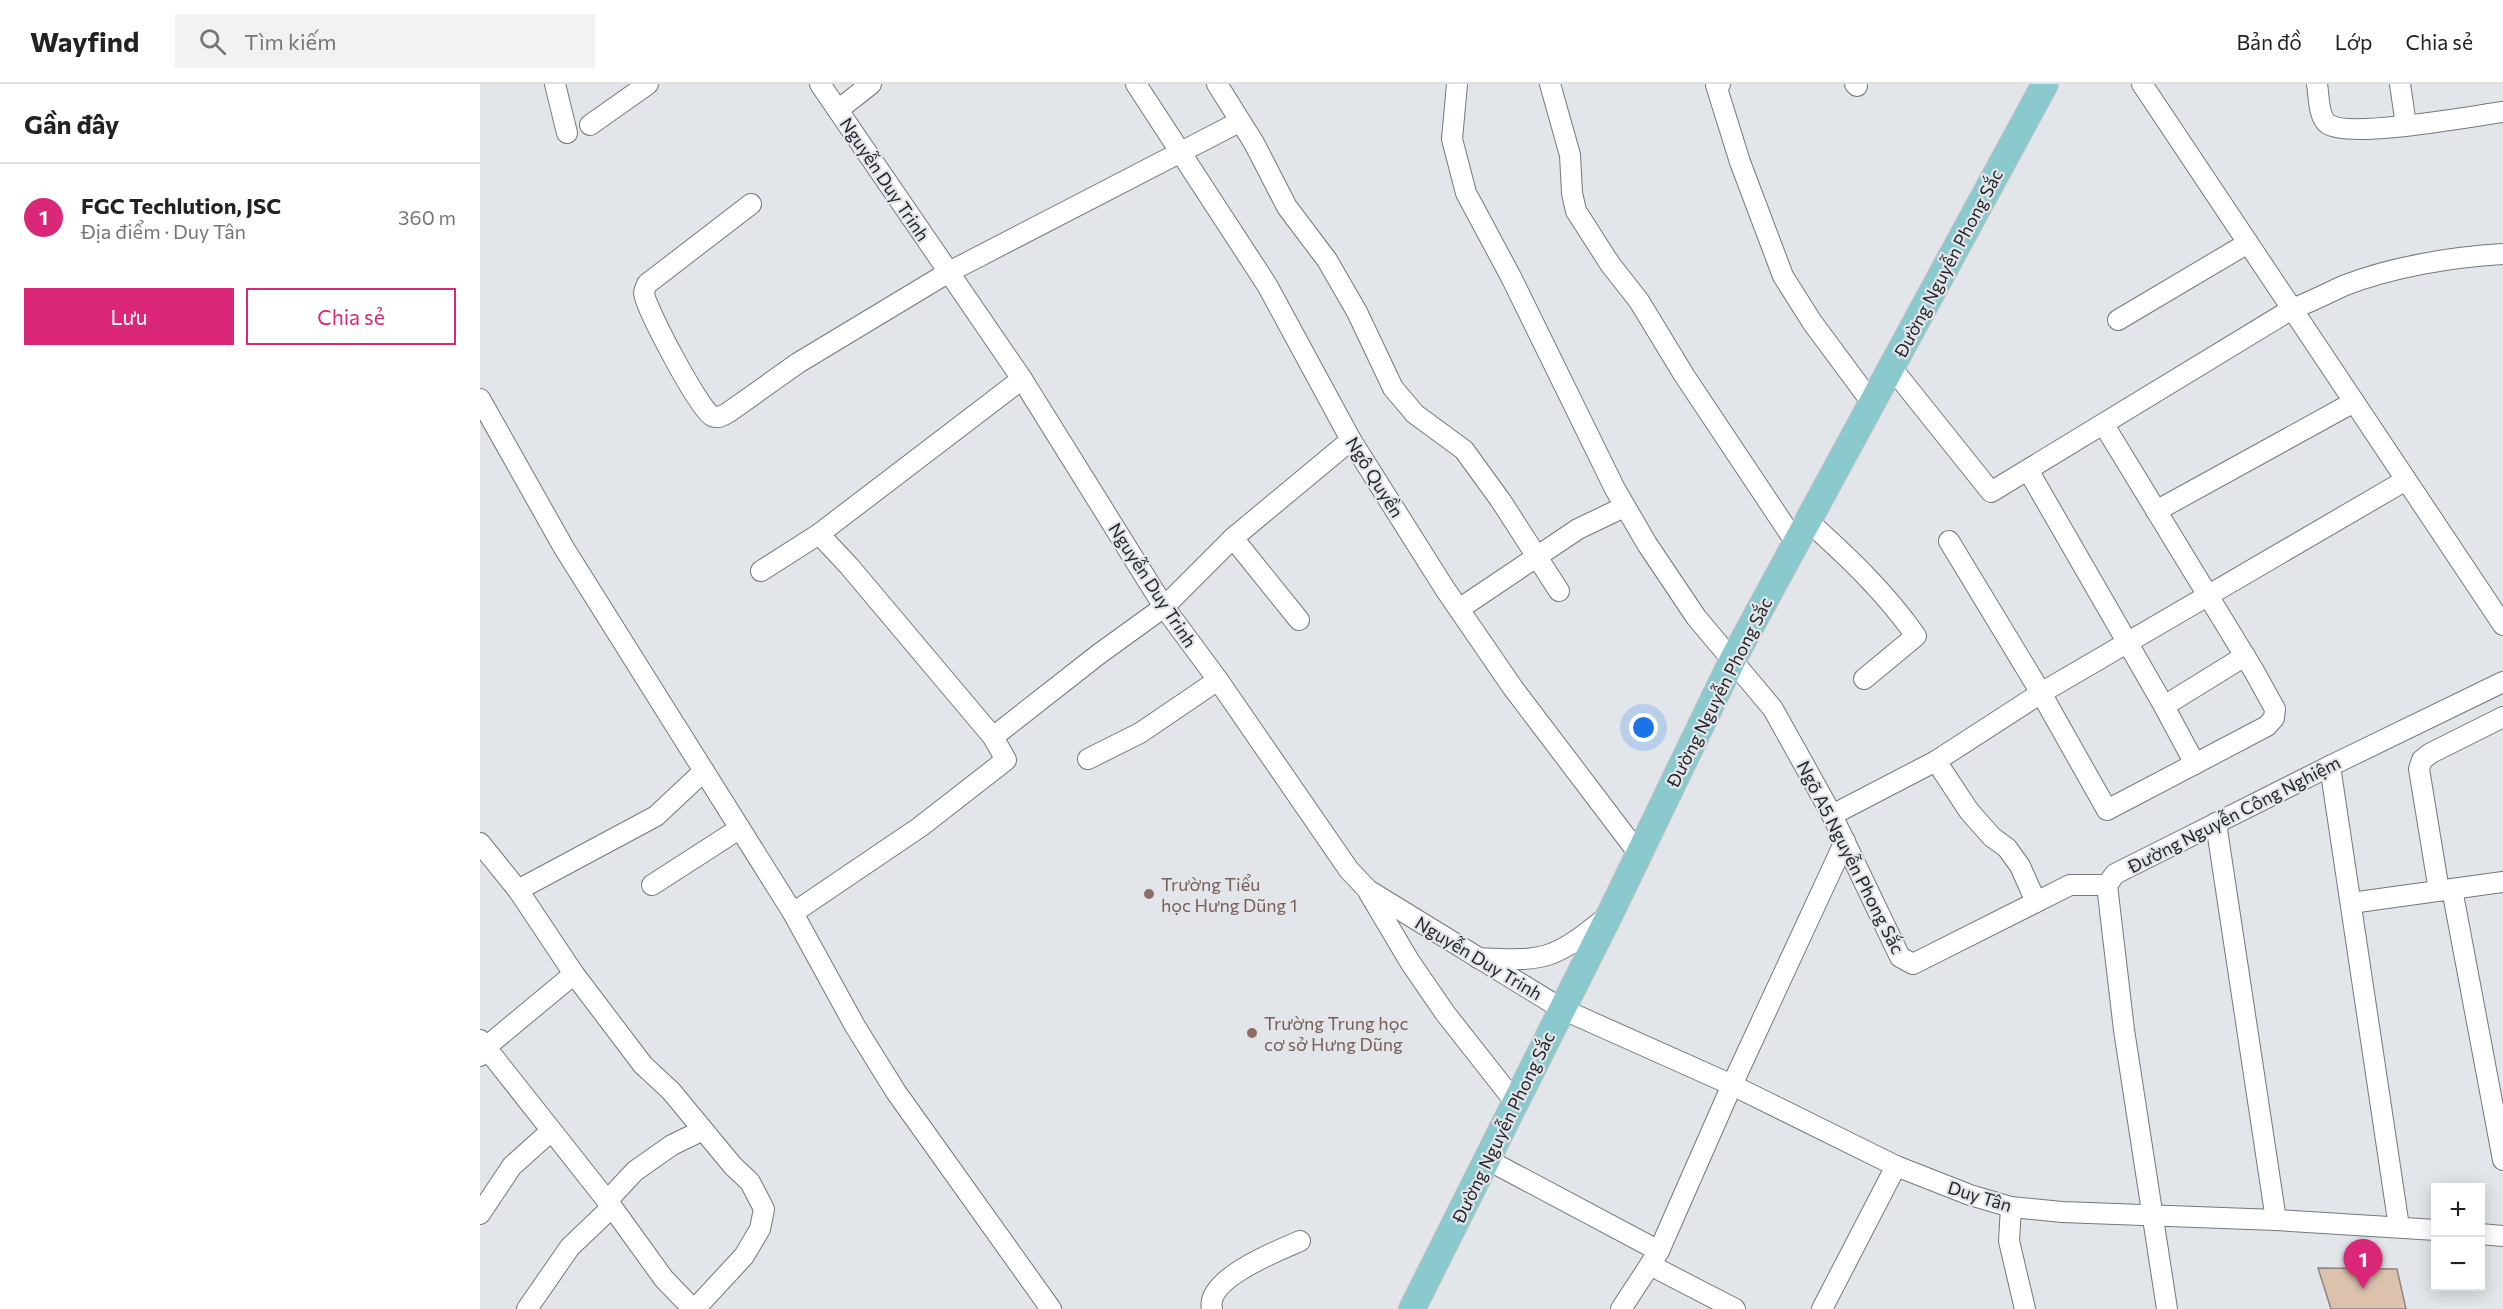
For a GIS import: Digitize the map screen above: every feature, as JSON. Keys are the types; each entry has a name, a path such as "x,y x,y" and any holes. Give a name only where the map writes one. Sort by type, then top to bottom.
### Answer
{"main road":[{"name":"Đường Nguyễn Phong Sắc","path":"1418,1307 1515,1102 1610,914 1733,659 2045,84"}],"street":[{"path":"555,84 567,133"},
{"path":"590,125 648,84"},
{"name":"Nguyễn Duy Trinh","path":"820,84 1022,379 1164,607 1218,680 1348,870 1368,890 1562,1009"},
{"path":"838,110 871,84"},
{"name":"Ngô Quyền","path":"1136,84 1267,285 1351,441 1459,609 1513,688 1639,854"},
{"path":"1217,84 1254,143 1287,207 1327,260 1357,312 1393,388 1415,414 1464,450 1559,591"},
{"name":"Ngõ A5 Nguyễn Phong Sắc","path":"1457,84 1452,139 1466,193 1511,277 1624,507 1696,617 1773,709 1832,814 1900,957 1913,964 2070,885 2107,885"},
{"path":"1550,84 1570,155 1572,193 1576,211 1610,264 1639,301 1684,375 1796,543"},
{"path":"2142,84 2503,624"},
{"path":"2318,84 2322,116 2326,123 2335,127 2406,125 2503,112"},
{"path":"2400,84 2406,125"},
{"path":"1718,85 1740,162 1783,276 1812,322 1872,403"},
{"path":"751,204 647,284 644,293 649,309 688,385 705,411 713,417 720,417 729,412 798,363 949,272 1239,122"},
{"path":"2118,320 2248,243"},
{"path":"1891,367 1991,492 2292,309 2345,286 2377,276 2448,260 2503,254"},
{"path":"761,572 819,534 1022,379"},
{"path":"480,399 603,614 793,914 855,1026 896,1092 1051,1309"},
{"path":"2156,511 2354,402"},
{"path":"1949,541 2041,693 2107,810 2267,726 2274,718 2275,709 2104,424"},
{"path":"993,737 1099,654 1164,607 1233,538 1351,441"},
{"path":"2028,470 2128,642 2195,764"},
{"path":"1832,814 1936,761 2041,693 2406,480"},
{"path":"1459,609 1578,529 1624,507"},
{"path":"1808,521 1854,562 1893,604 1916,636 1864,679"},
{"path":"793,914 920,827 1006,760 993,737 849,566 819,534"},
{"path":"1233,538 1299,620"},
{"path":"2164,706 2245,656"},
{"path":"1088,759 1140,733 1218,680"},
{"name":"Đường Nguyễn Công Nghiệm","path":"2107,885 2115,874 2503,682"},
{"path":"2480,693 2498,720 2431,753 2422,760 2419,769 2503,1160"},
{"path":"1936,761 1969,812 1992,837 2007,848 2020,866 2036,902"},
{"path":"2330,766 2399,1227"},
{"path":"518,891 656,816 704,771"},
{"path":"2216,823 2276,1220"},
{"path":"652,885 739,829"},
{"path":"1622,1309 1655,1258 1732,1084 1845,841"},
{"path":"480,843 518,891 574,974 643,1065 671,1090 733,1166 750,1182 764,1209 760,1229 744,1256 694,1309 664,1279 609,1204 482,1048 574,974"},
{"path":"2351,903 2503,882"},
{"path":"2107,885 2124,1030 2167,1309"},
{"path":"1368,890 1410,962 1445,1013 1515,1102"},
{"path":"1477,958 1526,958 1552,954 1610,914"},
{"name":"Duy Tân","path":"1562,1009 1732,1084 1896,1166 1970,1195 2011,1207 2062,1212 2276,1220 2431,1230"},
{"path":"527,1309 570,1247 609,1204 634,1171 672,1145 703,1130"},
{"path":"480,1214 512,1166 550,1131"},
{"path":"1488,1160 1655,1258 1735,1309"},
{"path":"1822,1309 1896,1166"},
{"path":"2011,1207 2009,1241 2025,1309"},
{"path":"2485,1234 2503,1236"},
{"path":"1212,1309 1213,1296 1219,1287 1255,1261 1300,1240"}],"building":[{"path":"2318,1268 2397,1269 2406,1309 2331,1309"}],"place":[{"name":"Trường Tiểu học Hưng Dũng 1","path":"1149,894"},
{"name":"Trường Trung học cơ sở Hưng Dũng","path":"1252,1033"},
{"name":"FGC Techlution, JSC","path":"2363,1289"}]}
